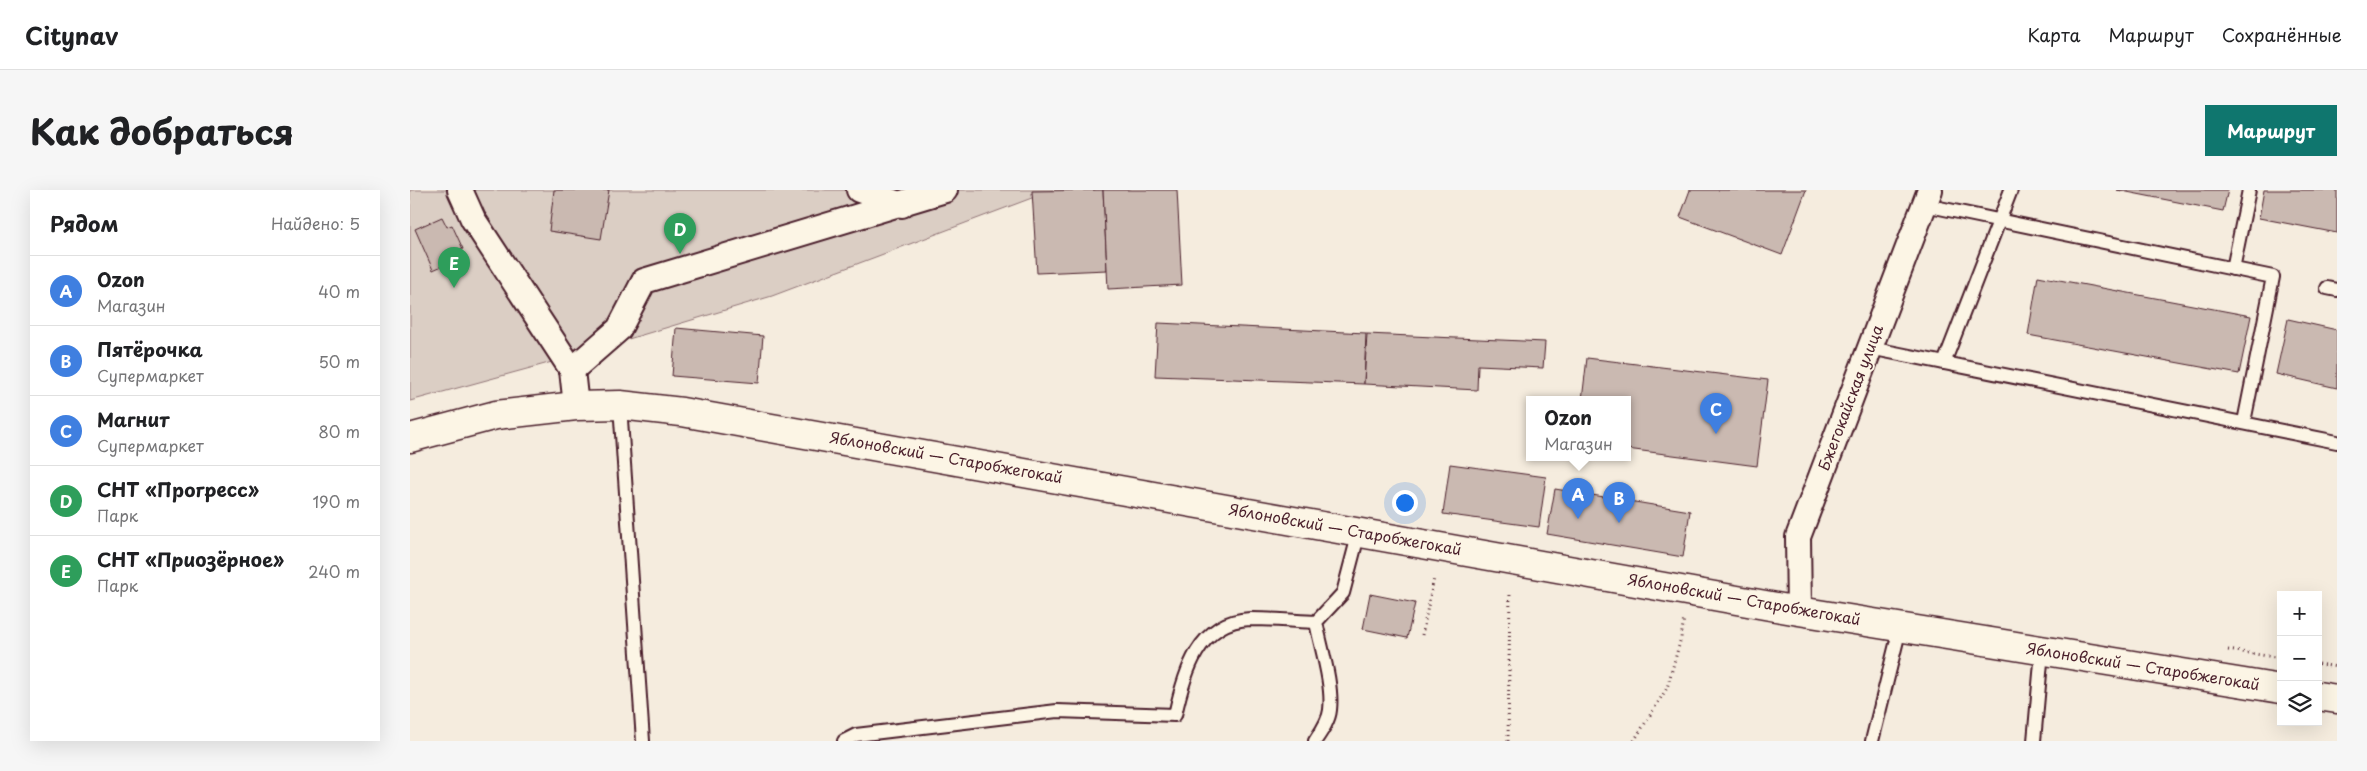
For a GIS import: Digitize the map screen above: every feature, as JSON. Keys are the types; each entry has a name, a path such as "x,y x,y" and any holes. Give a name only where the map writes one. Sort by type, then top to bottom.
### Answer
{"street":[{"path":"460,190 472,219 572,370 576,406"},
{"path":"859,190 902,204"},
{"path":"572,370 619,329 644,282 945,190"},
{"name":"Бжегокайская улица","path":"1799,611 1798,537 1928,198"},
{"name":"Яблоновский — Старобжегокай","path":"410,438 496,415 576,406 620,405 682,412 1799,611 2277,688"},
{"path":"2322,697 2337,699"}],"lane":[{"path":"1944,363 2011,190"},
{"path":"2233,269 2248,190"},
{"path":"1928,198 1999,221 2273,277 2244,422"},
{"path":"1870,348 2337,442"},
{"path":"620,405 643,741"},
{"path":"844,741 856,735 1057,711 1175,715 1183,679 1198,648 1209,636 1229,624 1248,619 1316,622 1343,593 1359,532"},
{"path":"1315,741 1324,728 1330,712 1330,694 1316,622"},
{"path":"1872,741 1900,628"},
{"path":"2034,741 2042,651"}],"path":[{"path":"1422,635 1434,578"},
{"path":"1508,741 1510,591"},
{"path":"1634,741 1667,688 1681,638 1688,591"},
{"path":"2322,665 2337,667"}],"shaded area":[{"path":"410,190 1053,190 772,296 545,364 410,401"}],"building":[{"path":"554,190 609,190 601,239 549,231"},
{"path":"1103,190 1107,270 1037,273 1032,191"},
{"path":"1103,190 1177,190 1182,285 1108,289"},
{"path":"1690,190 1806,190 1782,255 1680,217"},
{"path":"2117,190 2228,190 2223,211"},
{"path":"2264,190 2337,190 2337,233 2259,218"},
{"path":"442,217 447,227 452,225 463,249 457,251 460,258 433,270 415,229"},
{"path":"2038,276 2251,316 2239,374 2028,335"},
{"path":"2288,319 2337,330 2337,388 2276,374"},
{"path":"1158,323 1366,333 1364,384 1155,376"},
{"path":"676,328 763,336 759,383 672,376"},
{"path":"1367,334 1545,342 1543,368 1478,365 1477,390 1364,384"},
{"path":"1587,358 1768,380 1757,466 1631,450 1631,396 1582,396"},
{"path":"1450,464 1546,477 1539,527 1443,514"},
{"path":"1555,489 1690,511 1683,557 1547,534"},
{"path":"1370,594 1415,603 1407,638 1363,629"}],"place":[{"name":"СНТ «Прогресс»","path":"680,254"},
{"name":"СНТ «Приозёрное»","path":"454,288"},
{"name":"Магнит","path":"1716,434"},
{"name":"Ozon","path":"1578,519"},
{"name":"Пятёрочка","path":"1619,523"}]}
